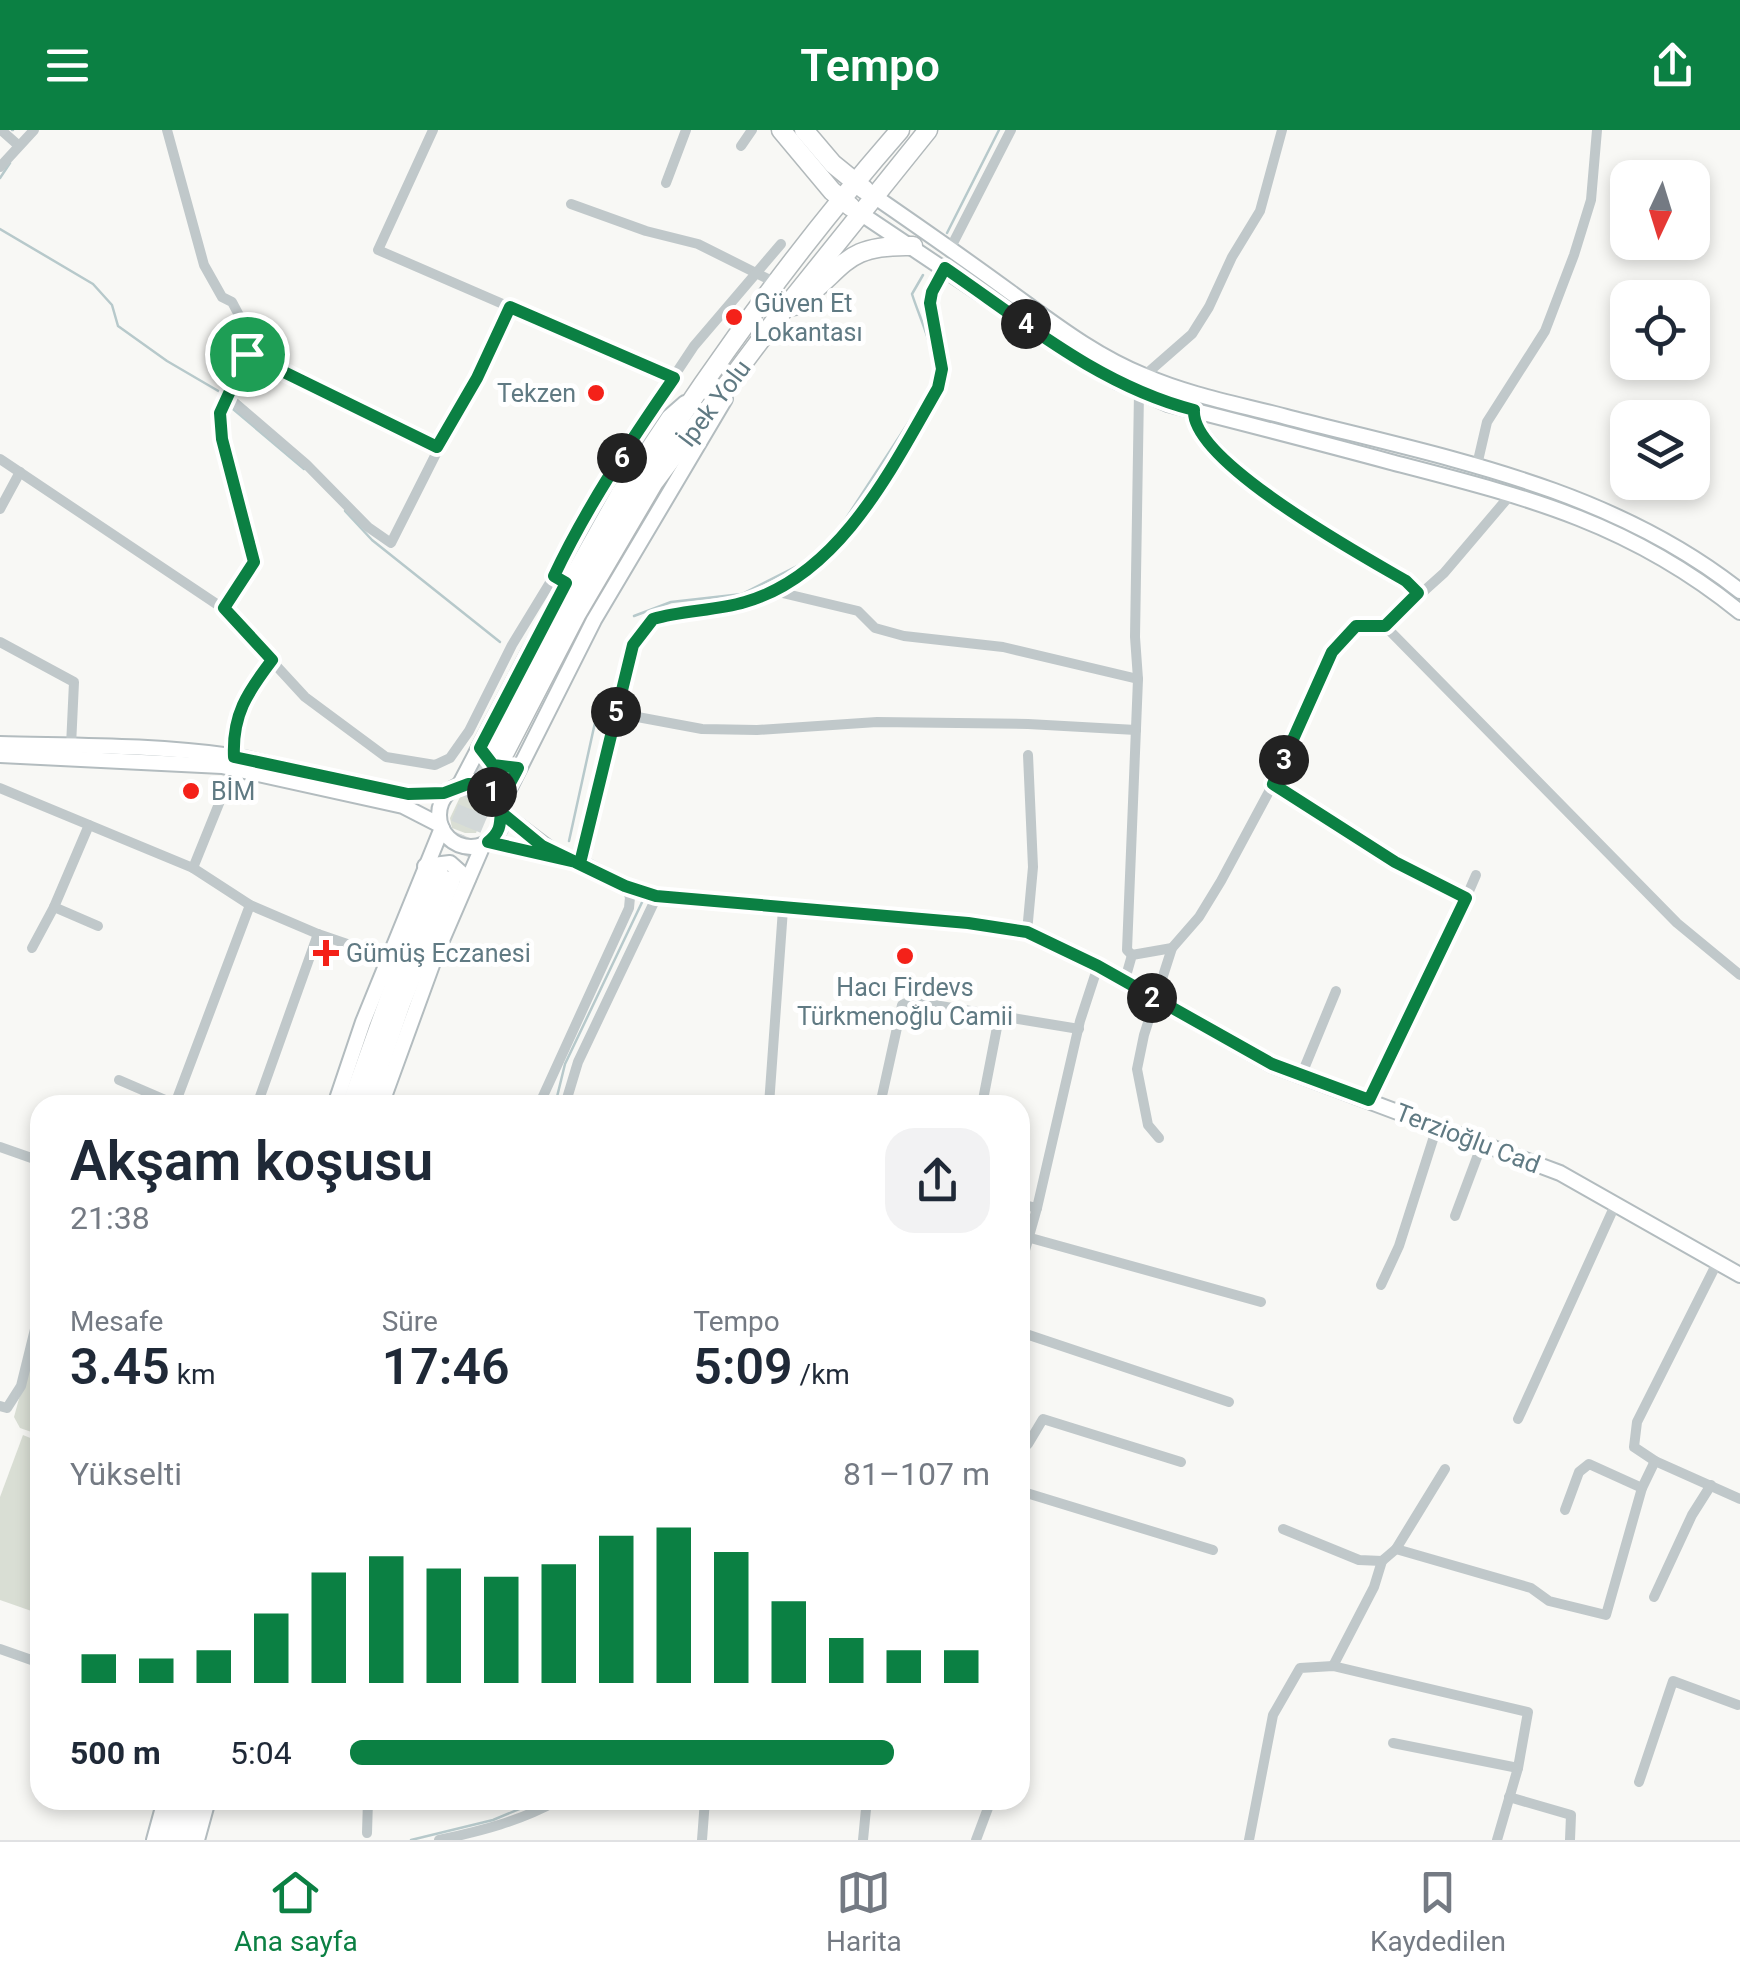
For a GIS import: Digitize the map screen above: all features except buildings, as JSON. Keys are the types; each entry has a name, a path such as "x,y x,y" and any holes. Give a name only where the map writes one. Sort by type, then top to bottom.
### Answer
{"highway":[{"path":"781,130 843,201 860,213"},
{"path":"804,130 833,164 874,196"},
{"name":"İpek Yolu","path":"492,748 558,620 635,487 768,278 843,201 900,130"},
{"name":"İpek Yolu","path":"492,748 576,616 654,482 777,318 928,130"},
{"path":"777,318 825,285 855,252 878,246 913,246"},
{"path":"355,1095 402,963 446,875"},
{"path":"369,1095 446,875"},
{"path":"168,1840 176,1810"},
{"path":"184,1840 192,1810"}],"street":[{"path":"1,130 18,145"},
{"path":"0,167 34,130"},
{"path":"167,130 204,265 222,297 232,302 249,334 247,354 220,413 222,439 254,562 224,608"},
{"path":"433,130 378,250 674,378"},
{"path":"666,183 686,130"},
{"path":"741,146 752,130"},
{"path":"950,248 1011,130"},
{"path":"1132,955 1127,950 1138,678 1134,637 1139,392 1144,376 1192,334 1208,308 1260,211 1282,130"},
{"path":"1476,465 1487,422 1546,331 1574,255 1591,200 1598,130"},
{"path":"874,196 1097,352 1144,376 1198,394 1546,486 1620,517 1696,560 1740,591"},
{"path":"571,204 646,231 698,244 768,278"},
{"path":"860,213 1087,365 1139,392 1573,513 1690,574 1740,612"},
{"path":"384,1095 446,875 440,806 492,748 560,580 635,435 694,346 768,278 781,244"},
{"path":"580,863 633,645 653,619 742,603 774,591 814,564 845,536 938,388 942,369 930,303 945,268"},
{"path":"228,398 306,464 368,527 391,543 510,307"},
{"path":"247,354 437,447"},
{"path":"339,1095 388,958 446,875 499,830 518,768 594,620 746,360"},
{"path":"0,460 224,608 305,697 386,757 435,765 450,758 469,731 512,645 668,417 700,390"},
{"path":"1194,410 1196,428 1252,486 1406,581 1418,593"},
{"path":"0,509 20,472"},
{"path":"1159,1138 1148,1125 1137,1070 1172,948 1199,917 1273,784 1332,652 1356,626 1385,626 1444,573 1512,493"},
{"path":"774,591 858,610 874,628 904,636 1003,647 1138,678"},
{"path":"1385,626 1677,923 1740,975"},
{"path":"0,642 74,682 71,746"},
{"path":"193,868 234,763 233,728 249,690 272,660"},
{"path":"616,714 702,729 758,730 876,722 1136,730"},
{"path":"0,744 71,746 234,763 388,791 431,794 479,784 496,796 502,810"},
{"path":"492,748 493,765 518,768"},
{"path":"1027,932 1033,866 1028,754"},
{"path":"0,756 234,763 402,806 441,826 455,843 486,844"},
{"path":"1273,784 1395,862 1466,898"},
{"path":"0,788 193,868 250,904 318,934 388,958"},
{"name":"Terzioğlu Cad","path":"502,810 560,858"},
{"path":"32,948 54,907 88,825"},
{"name":"Terzioğlu Cad","path":"486,844 580,863 625,886 656,896 968,923 1027,932 1098,966 1272,1064 1560,1174 1740,1275"},
{"path":"1369,1100 1476,875"},
{"path":"544,1095 629,908 625,886"},
{"path":"568,1095 578,1062 656,896"},
{"path":"180,1095 250,904"},
{"path":"54,907 98,926"},
{"path":"770,1095 782,909"},
{"path":"260,1095 318,934"},
{"path":"1132,955 1172,948"},
{"path":"1124,983 1132,955"},
{"path":"1030,1228 1098,966"},
{"path":"1301,1076 1336,991"},
{"path":"882,1095 902,1004 910,1001 1079,1028"},
{"path":"984,1095 999,1017"},
{"path":"119,1080 153,1095"},
{"path":"1381,1285 1404,1231 1437,1126"},
{"path":"1455,1216 1482,1144"},
{"path":"0,1147 30,1157"},
{"path":"1518,1419 1616,1202"},
{"path":"1030,1206 1037,1208"},
{"path":"1030,1238 1261,1302"},
{"path":"1718,1263 1637,1422 1634,1447 1655,1461 1740,1499"},
{"path":"1030,1335 1229,1402"},
{"path":"0,1406 7,1408 21,1386 30,1350"},
{"path":"1030,1440 1042,1419 1180,1462"},
{"path":"1396,1549 1531,1588 1549,1601 1606,1615 1642,1488 1655,1461"},
{"path":"1566,1510 1579,1472 1589,1464 1642,1488"},
{"path":"1333,1666 1374,1587 1382,1561 1396,1549 1445,1469"},
{"path":"1654,1597 1692,1515 1711,1485"},
{"path":"1030,1495 1214,1550"},
{"path":"1284,1530 1359,1560 1382,1561"},
{"path":"0,1650 30,1659"},
{"path":"1249,1840 1273,1715 1300,1668 1333,1666 1528,1712 1518,1768 1497,1840"},
{"path":"1639,1782 1673,1681 1739,1703"},
{"path":"1393,1744 1518,1768"},
{"path":"1509,1797 1571,1816 1570,1840"},
{"path":"154,1840 162,1810"},
{"path":"197,1840 205,1810"},
{"path":"366,1833 367,1810"},
{"path":"439,1840 490,1829 540,1810"},
{"path":"702,1840 705,1810"},
{"path":"862,1840 868,1810"},
{"path":"976,1840 987,1810"}],"shaded area":[{"path":"474,793 487,806 476,833 452,828 450,818 461,795"},
{"path":"30,1359 30,1432 20,1428 14,1417"},
{"path":"23,1435 30,1438 30,1610 0,1600 0,1497"}],"waterway":[{"path":"947,233 999,130"},
{"path":"0,178 10,163"},
{"path":"0,229 93,284 112,305 118,326 220,392"},
{"path":"634,616 671,602 742,594 809,560 832,540 931,388 932,353 912,294 923,275"},
{"path":"233,409 304,469"},
{"path":"345,511 372,540 500,642"},
{"path":"569,841 596,718"},
{"path":"557,1095 565,1064 645,896"},
{"path":"411,1840 493,1820 517,1810"}],"tunnel":[{"path":"439,874 492,746"},
{"path":"451,879 505,752"}],"place":[{"name":"Güven Et Lokantası","path":"734,317"},
{"name":"Tekzen","path":"596,393"},
{"name":"BİM","path":"191,791"},
{"name":"Gümüş Eczanesi","path":"326,953"},
{"name":"Hacı Firdevs Türkmenoğlu Camii","path":"905,956"}],"route":[{"path":"247,354 220,413 222,439 254,562 224,608 272,660 249,690 233,728 234,757 408,794 444,793 458,786 479,784 496,796 503,814 560,858 656,896 968,923 1027,932 1098,966 1272,1064 1369,1100 1466,898 1395,862 1273,784 1332,652 1356,626 1385,626 1418,593 1406,581 1252,486 1196,428 1194,410 1139,392 1087,365 945,268 930,303 942,369 938,388 845,536 814,564 774,591 742,603 653,619 633,645 580,863 560,858 529,852 488,842 499,830 503,814 501,805 518,768 493,765 480,748 566,583 554,576 565,553 674,378 510,307 477,378 437,447 247,354"}]}
